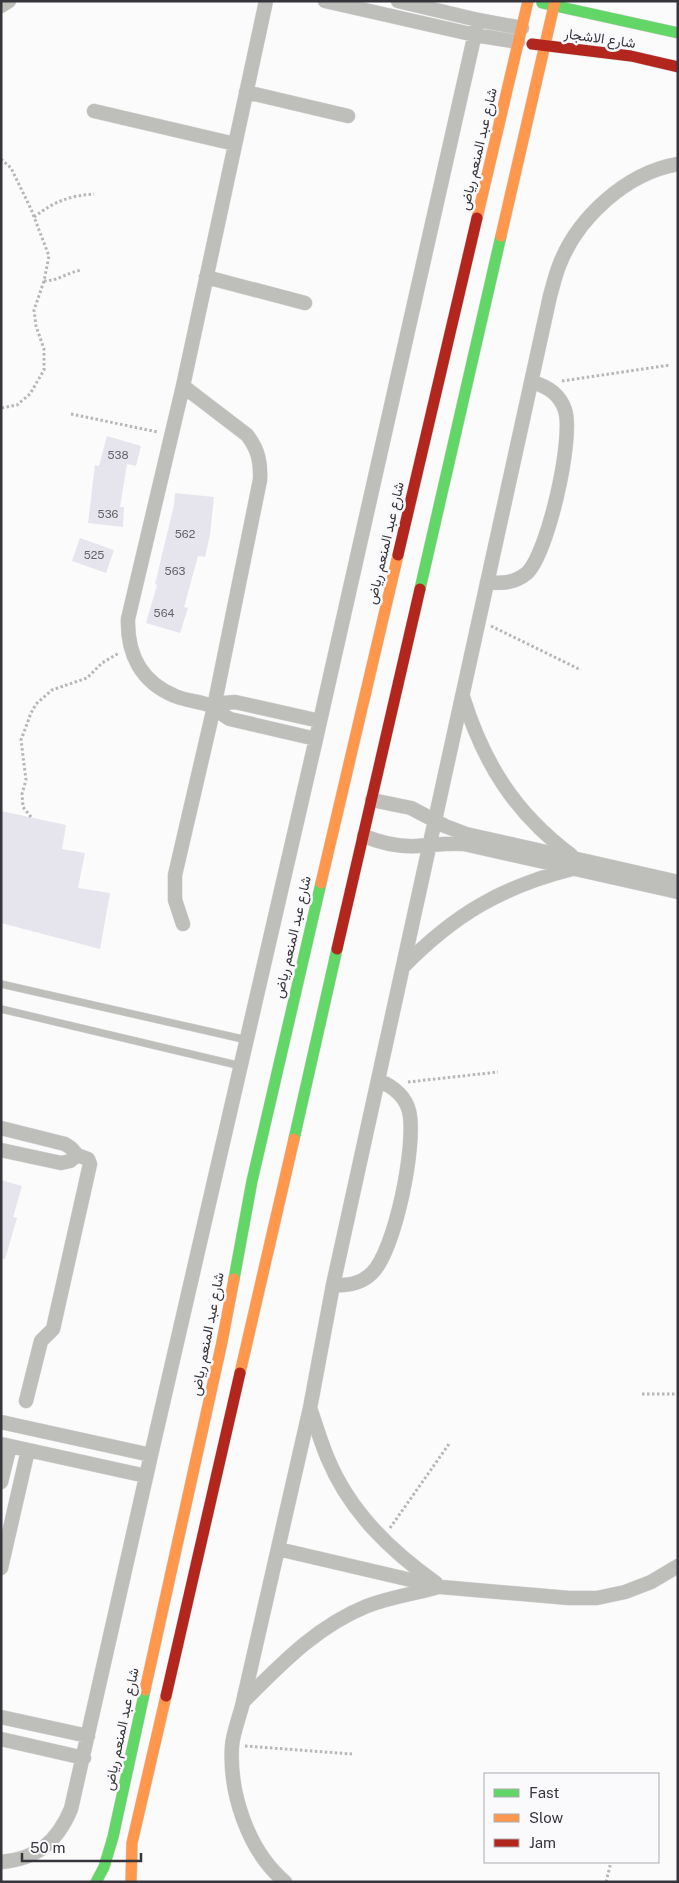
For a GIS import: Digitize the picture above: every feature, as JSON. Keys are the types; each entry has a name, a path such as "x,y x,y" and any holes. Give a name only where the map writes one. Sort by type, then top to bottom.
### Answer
{"street":[{"path":"1,6 9,1"},
{"path":"266,1 183,386 128,619 130,647 142,672 163,690 175,696 214,707 221,715 230,719 316,739"},
{"path":"325,1 475,35 518,42"},
{"path":"398,1 478,20 522,28"},
{"name":"شارع عبد المنعم رياض","path":"96,1882 104,1867 113,1837 220,1350 252,1181 333,828 528,1"},
{"name":"شارع الاشجار","path":"536,1 554,3 678,33"},
{"path":"131,1882 132,1842 554,3"},
{"path":"1,1862 15,1861 30,1856 44,1848 56,1837 65,1824 71,1810 478,20"},
{"name":"شارع الاشجار","path":"518,42 631,56 678,67"},
{"path":"246,92 348,116"},
{"path":"94,111 235,144"},
{"path":"285,1882 258,1851 242,1818 233,1782 232,1745 244,1702 310,1408 333,1285 383,1082 402,968 487,582 536,383 550,296 559,265 574,237 593,212 617,191 644,175 678,164"},
{"path":"206,277 305,303"},
{"path":"487,582 509,583 520,578 528,571 546,534 555,504 562,474 566,413 556,395 536,383"},
{"path":"183,386 247,435 254,445 261,468 214,707 175,875 175,900 183,924"},
{"path":"462,696 482,750 496,776 532,821 575,864"},
{"path":"214,707 224,703 235,702 320,721"},
{"path":"341,794 411,808 445,826 466,834 575,864"},
{"path":"333,828 389,844 403,846 441,843 464,844 575,864 642,879 678,892"},
{"path":"402,968 444,928 493,897 575,864"},
{"path":"642,879 678,882"},
{"path":"333,1285 344,1286 354,1284 373,1272 391,1235 400,1205 406,1174 410,1112 402,1096 383,1082"},
{"path":"1,1128 65,1144 72,1148 76,1155 88,1160 90,1167 53,1328 41,1341 26,1401"},
{"path":"1,1150 61,1163 70,1161 76,1155"},
{"path":"310,1408 328,1460 351,1502 382,1539 405,1560 441,1587"},
{"path":"1,1422 151,1455"},
{"path":"1,1482 5,1445 146,1476"},
{"path":"1,1568 28,1450"},
{"path":"278,1549 441,1587 569,1598 597,1598 625,1592 651,1582 678,1566"},
{"path":"244,1702 299,1648 332,1624 368,1606 441,1587"},
{"path":"1,1717 88,1736"},
{"path":"1,1738 84,1758"}],"lane":[{"path":"1,984 247,1040"},
{"path":"1,1009 241,1066"}],"path":[{"path":"1,160 11,168 34,217 49,256 44,281 34,310 36,326 44,349 44,370 30,394 17,405 1,408"},
{"path":"34,217 49,206 71,196 94,194"},
{"path":"44,281 57,280 72,271 82,270"},
{"path":"536,383 670,365"},
{"path":"71,414 171,434"},
{"path":"479,620 581,670"},
{"path":"31,817 23,807 22,794 26,780 21,740 36,704 52,690 87,678 102,663 130,647"},
{"path":"383,1082 498,1072"},
{"path":"642,1394 678,1394"},
{"path":"382,1539 449,1444"},
{"path":"232,1745 352,1754"},
{"path":"606,1882 611,1863"}],"building":[{"path":"107,436 141,446 136,466 127,464 120,507 124,507 123,527 88,523 95,465 99,466"},
{"path":"175,493 214,497 210,535 205,557 198,556 184,607 188,608 180,633 146,623 157,585 155,584 174,505"},
{"path":"80,538 114,550 106,573 72,561"},
{"path":"1,811 66,825 62,849 85,853 78,888 110,893 100,949 1,923"},
{"path":"1,1180 22,1186 13,1217 17,1218 5,1259 1,1259"}],"traffic: fast":[{"path":"542,3 678,33"},
{"path":"420,589 501,236"},
{"path":"234,1279 252,1181 321,883"},
{"path":"294,1139 337,949"},
{"path":"96,1882 104,1867 113,1837 145,1690"}],"traffic: slow":[{"path":"477,218 528,1"},
{"path":"501,236 555,1"},
{"path":"321,883 398,555"},
{"path":"240,1373 294,1139"},
{"path":"145,1690 222,1342 234,1279"},
{"path":"131,1882 132,1843 166,1696"}],"traffic: jam":[{"path":"532,44 631,56 678,67"},
{"path":"398,555 477,218"},
{"path":"337,949 420,589"},
{"path":"166,1696 240,1373"}]}
